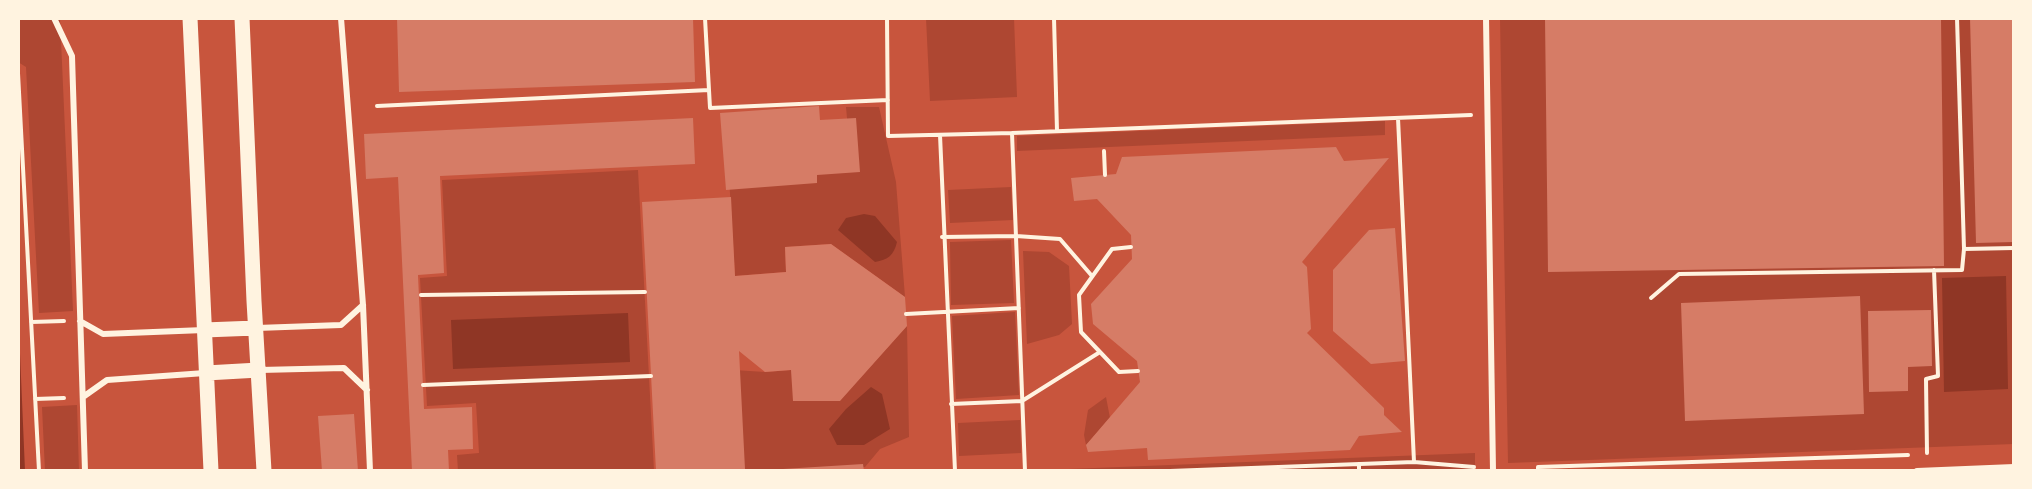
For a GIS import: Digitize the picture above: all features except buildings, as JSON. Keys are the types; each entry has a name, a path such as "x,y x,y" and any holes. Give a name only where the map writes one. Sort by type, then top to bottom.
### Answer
{"main road":[{"path":"190,18 211,471"},
{"path":"242,18 264,471"},
{"path":"204,330 256,328"},
{"path":"206,373 259,370"}],"street":[{"path":"54,18 72,56 85,471"},
{"path":"342,18 363,304 370,471"},
{"path":"1486,18 1493,471"},
{"path":"256,328 341,325 363,304"},
{"path":"80,321 103,334 204,330"},
{"path":"259,370 344,368 367,390"},
{"path":"83,397 108,380 206,373"},
{"path":"1917,471 2014,467"}],"path":[{"path":"705,18 710,108 888,100"},
{"path":"887,18 888,136 1487,114"},
{"path":"1054,18 1057,131"},
{"path":"1651,298 1679,274 1962,270 1964,249 1957,18"},
{"path":"18,73 39,471"},
{"path":"377,106 709,90"},
{"path":"1398,118 1414,462"},
{"path":"1012,133 1025,471"},
{"path":"940,135 955,471"},
{"path":"1104,151 1105,175"},
{"path":"943,237 1060,239 1092,276"},
{"path":"1131,247 1112,249 1079,295 1081,332 1119,372 1138,371"},
{"path":"1964,249 2014,248"},
{"path":"1927,454 1926,379 1938,376 1934,270"},
{"path":"421,295 645,292"},
{"path":"906,314 1019,308"},
{"path":"31,322 80,321"},
{"path":"951,404 1022,401 1100,352"},
{"path":"423,385 651,376"},
{"path":"35,399 83,397"},
{"path":"1538,471 1538,467 1938,454"},
{"path":"1170,471 1414,462 1481,468"},
{"path":"1359,464 1359,471"},
{"path":"1454,471 1458,466"}],"shaded area":[{"path":"18,18 60,18 73,311 39,313 26,67 18,62"},
{"path":"926,18 1014,18 1017,97 930,101"},
{"path":"1500,18 2014,18 2014,444 1508,463"},
{"path":"846,107 879,107 896,182 905,297 831,244 785,247 786,272 735,276 729,177 851,162"},
{"path":"1385,121 1385,135 1017,151 1017,136"},
{"path":"638,170 654,471 458,471 457,455 479,453 476,403 427,406 420,278 447,276 442,180"},
{"path":"1011,187 1013,220 950,223 948,190"},
{"path":"864,214 875,216 897,242 892,254 884,260 875,262 838,230 846,218"},
{"path":"1011,240 1014,303 951,305 950,242"},
{"path":"1023,251 1049,252 1069,266 1072,324 1059,335 1027,344"},
{"path":"2006,276 2008,389 1944,392 1942,278"},
{"path":"18,306 25,471 18,471"},
{"path":"1015,312 1019,395 956,399 952,316"},
{"path":"628,313 630,362 453,369 451,320"},
{"path":"907,326 909,437 880,449 865,467 820,471 737,471 734,370 765,372 791,370 839,401"},
{"path":"871,387 882,394 890,429 864,445 837,445 829,429 846,409"},
{"path":"1106,397 1110,418 1086,445 1084,435 1088,410"},
{"path":"77,405 79,471 45,471 42,407"},
{"path":"1020,420 1021,453 959,456 958,423"},
{"path":"1475,453 1475,471 1069,471 1069,469"}]}
